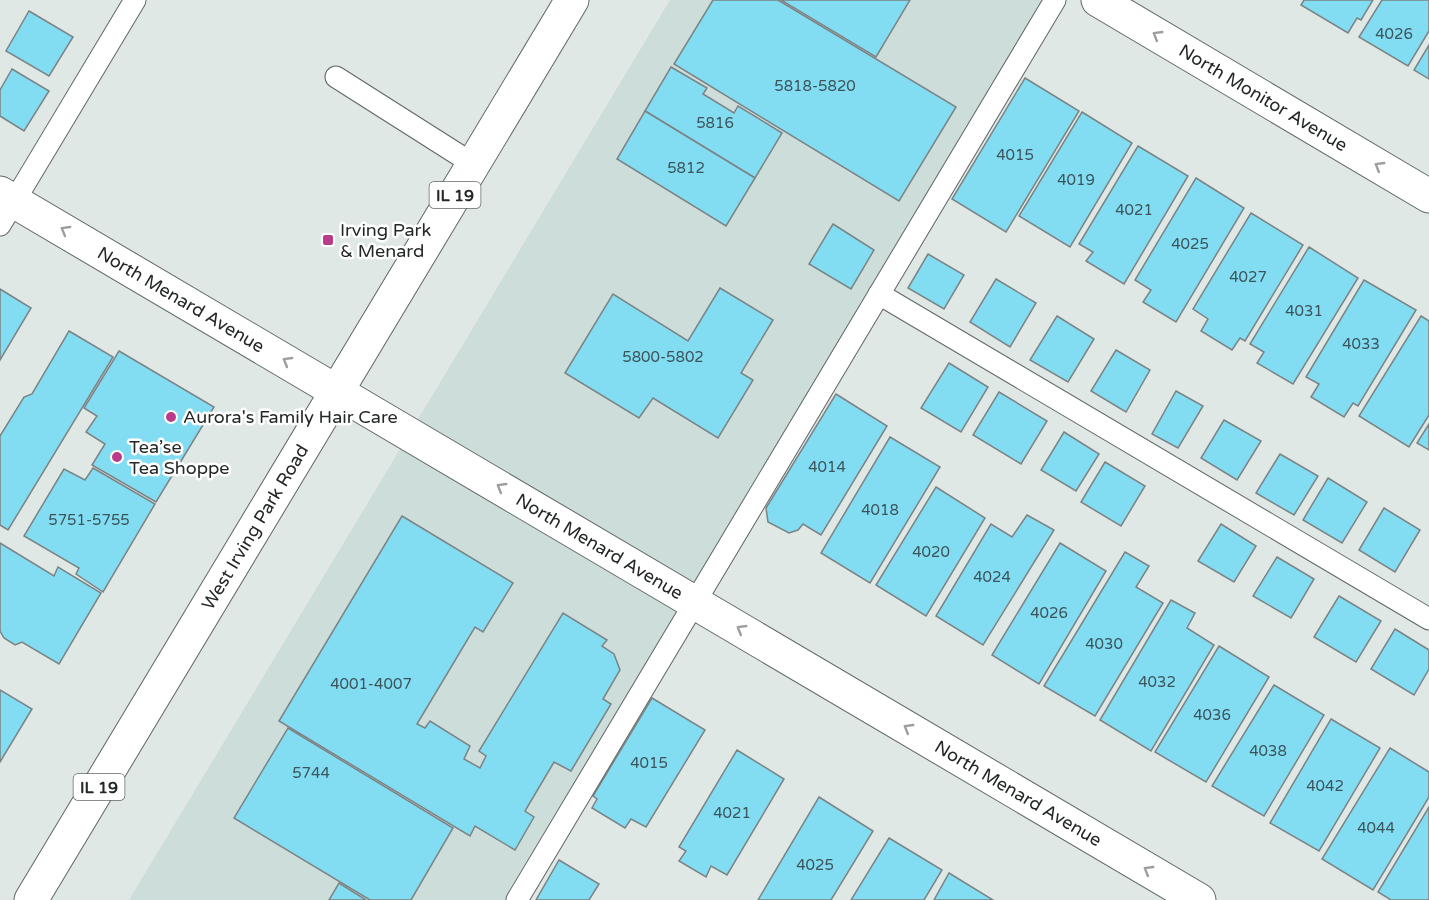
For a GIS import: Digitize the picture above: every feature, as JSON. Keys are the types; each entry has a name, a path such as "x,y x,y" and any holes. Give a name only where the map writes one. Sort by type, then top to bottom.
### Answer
{"street":[{"name":"West Irving Park Road","path":"31,900 572,0"},
{"name":"North Monitor Avenue","path":"1098,0 1429,196"},
{"name":"North Menard Avenue","path":"5,206 338,390 1199,900"}],"lane":[{"path":"5,206 135,0"},
{"path":"517,900 1055,0"},
{"path":"336,77 473,164"},
{"path":"879,294 1429,619"}],"shaded area":[{"path":"670,0 1051,0 511,900 129,900"}],"building":[{"path":"713,0 778,0 956,107 899,201 674,64"},
{"path":"781,0 910,0 876,57"},
{"path":"1304,0 1373,0 1361,20 1357,18 1348,33 1301,5"},
{"path":"1382,0 1429,0 1429,31 1408,66 1359,37"},
{"path":"29,11 73,37 49,76 6,51"},
{"path":"1429,45 1429,79 1414,70"},
{"path":"671,67 707,88 703,94 734,113 738,106 782,133 755,178 645,111"},
{"path":"12,69 49,91 24,131 0,116 0,90"},
{"path":"1025,78 1079,111 1006,232 952,199"},
{"path":"645,111 755,178 726,226 617,159"},
{"path":"1082,112 1132,143 1070,247 1019,216"},
{"path":"1138,146 1188,176 1124,284 1086,261 1093,252 1079,244"},
{"path":"1196,178 1244,208 1176,322 1143,302 1151,290 1135,280"},
{"path":"1251,213 1303,245 1245,341 1240,338 1232,350 1201,331 1208,319 1193,309"},
{"path":"833,224 874,250 851,289 809,264"},
{"path":"1309,247 1358,278 1293,384 1257,363 1264,352 1250,344"},
{"path":"928,254 964,275 944,309 908,288"},
{"path":"996,279 1036,303 1010,347 970,322"},
{"path":"1364,280 1416,310 1358,406 1353,403 1344,417 1311,397 1319,384 1306,377"},
{"path":"720,288 773,320 741,373 753,380 718,438 653,398 639,418 565,373 613,294 688,341"},
{"path":"0,289 31,308 0,360"},
{"path":"1057,316 1094,339 1068,382 1030,360"},
{"path":"1421,316 1429,321 1429,415 1409,447 1359,416"},
{"path":"69,331 113,357 8,530 0,525 0,436 24,397 32,394"},
{"path":"1116,350 1150,370 1126,412 1091,391"},
{"path":"119,351 214,407 156,502 92,465 105,444 86,432 97,416 84,408"},
{"path":"949,363 988,387 961,432 921,408"},
{"path":"1176,391 1203,406 1178,448 1152,434"},
{"path":"999,392 1047,421 1021,464 973,435"},
{"path":"836,394 887,426 821,535 803,524 798,530 789,533 768,522 766,508"},
{"path":"1224,420 1261,441 1237,480 1201,458"},
{"path":"1429,424 1429,450 1417,443"},
{"path":"1064,432 1099,454 1076,491 1041,470"},
{"path":"890,437 940,467 870,583 821,553"},
{"path":"1280,454 1318,476 1294,515 1256,493"},
{"path":"1105,462 1145,486 1121,526 1081,502"},
{"path":"93,468 155,504 103,592 76,574 79,568 24,536 64,469 85,480"},
{"path":"1328,478 1367,502 1342,543 1303,520"},
{"path":"936,487 985,518 926,616 876,585"},
{"path":"1384,508 1420,530 1395,572 1359,550"},
{"path":"1027,515 1054,530 983,645 936,616 991,524 1012,537"},
{"path":"402,516 513,583 483,632 475,627 417,724 425,728 430,721 470,746 464,759 480,768 486,756 479,751 563,613 607,640 602,646 614,654 620,670 603,699 611,704 571,771 554,762 525,811 534,817 515,850 475,826 470,836 279,721"},
{"path":"1221,524 1256,546 1234,582 1198,561"},
{"path":"0,543 54,576 58,567 101,593 59,664 22,642 15,645 4,638 0,631"},
{"path":"1060,543 1106,571 1039,684 992,655"},
{"path":"1125,552 1149,566 1136,587 1163,603 1095,716 1044,686"},
{"path":"1277,557 1314,579 1291,618 1253,596"},
{"path":"1339,596 1381,621 1356,662 1314,637"},
{"path":"1171,600 1195,613 1187,628 1214,645 1151,751 1100,720"},
{"path":"1395,629 1429,650 1429,669 1414,695 1371,669"},
{"path":"1219,646 1269,677 1206,782 1155,752"},
{"path":"1274,685 1324,715 1264,816 1212,786"},
{"path":"0,690 32,709 0,762"},
{"path":"652,698 705,730 646,827 631,819 625,828 592,808 597,799 593,796"},
{"path":"1331,719 1380,748 1319,851 1270,823"},
{"path":"288,728 453,828 411,900 370,900 234,818"},
{"path":"1390,748 1429,772 1429,797 1373,890 1322,859"},
{"path":"737,750 784,779 727,875 711,866 706,877 679,861 686,851 679,847"},
{"path":"819,797 873,831 831,900 758,900"},
{"path":"1429,807 1429,900 1391,900 1378,892"},
{"path":"889,838 942,870 924,900 851,900"},
{"path":"559,860 599,884 589,900 536,900"},
{"path":"949,873 993,900 934,900"},
{"path":"339,883 366,900 329,900"}],"place":[{"name":"Irving Park & Menard","path":"328,240"},
{"name":"Aurora's Family Hair Care","path":"171,417"},
{"name":"Tea’se Tea Shoppe","path":"117,457"}]}
